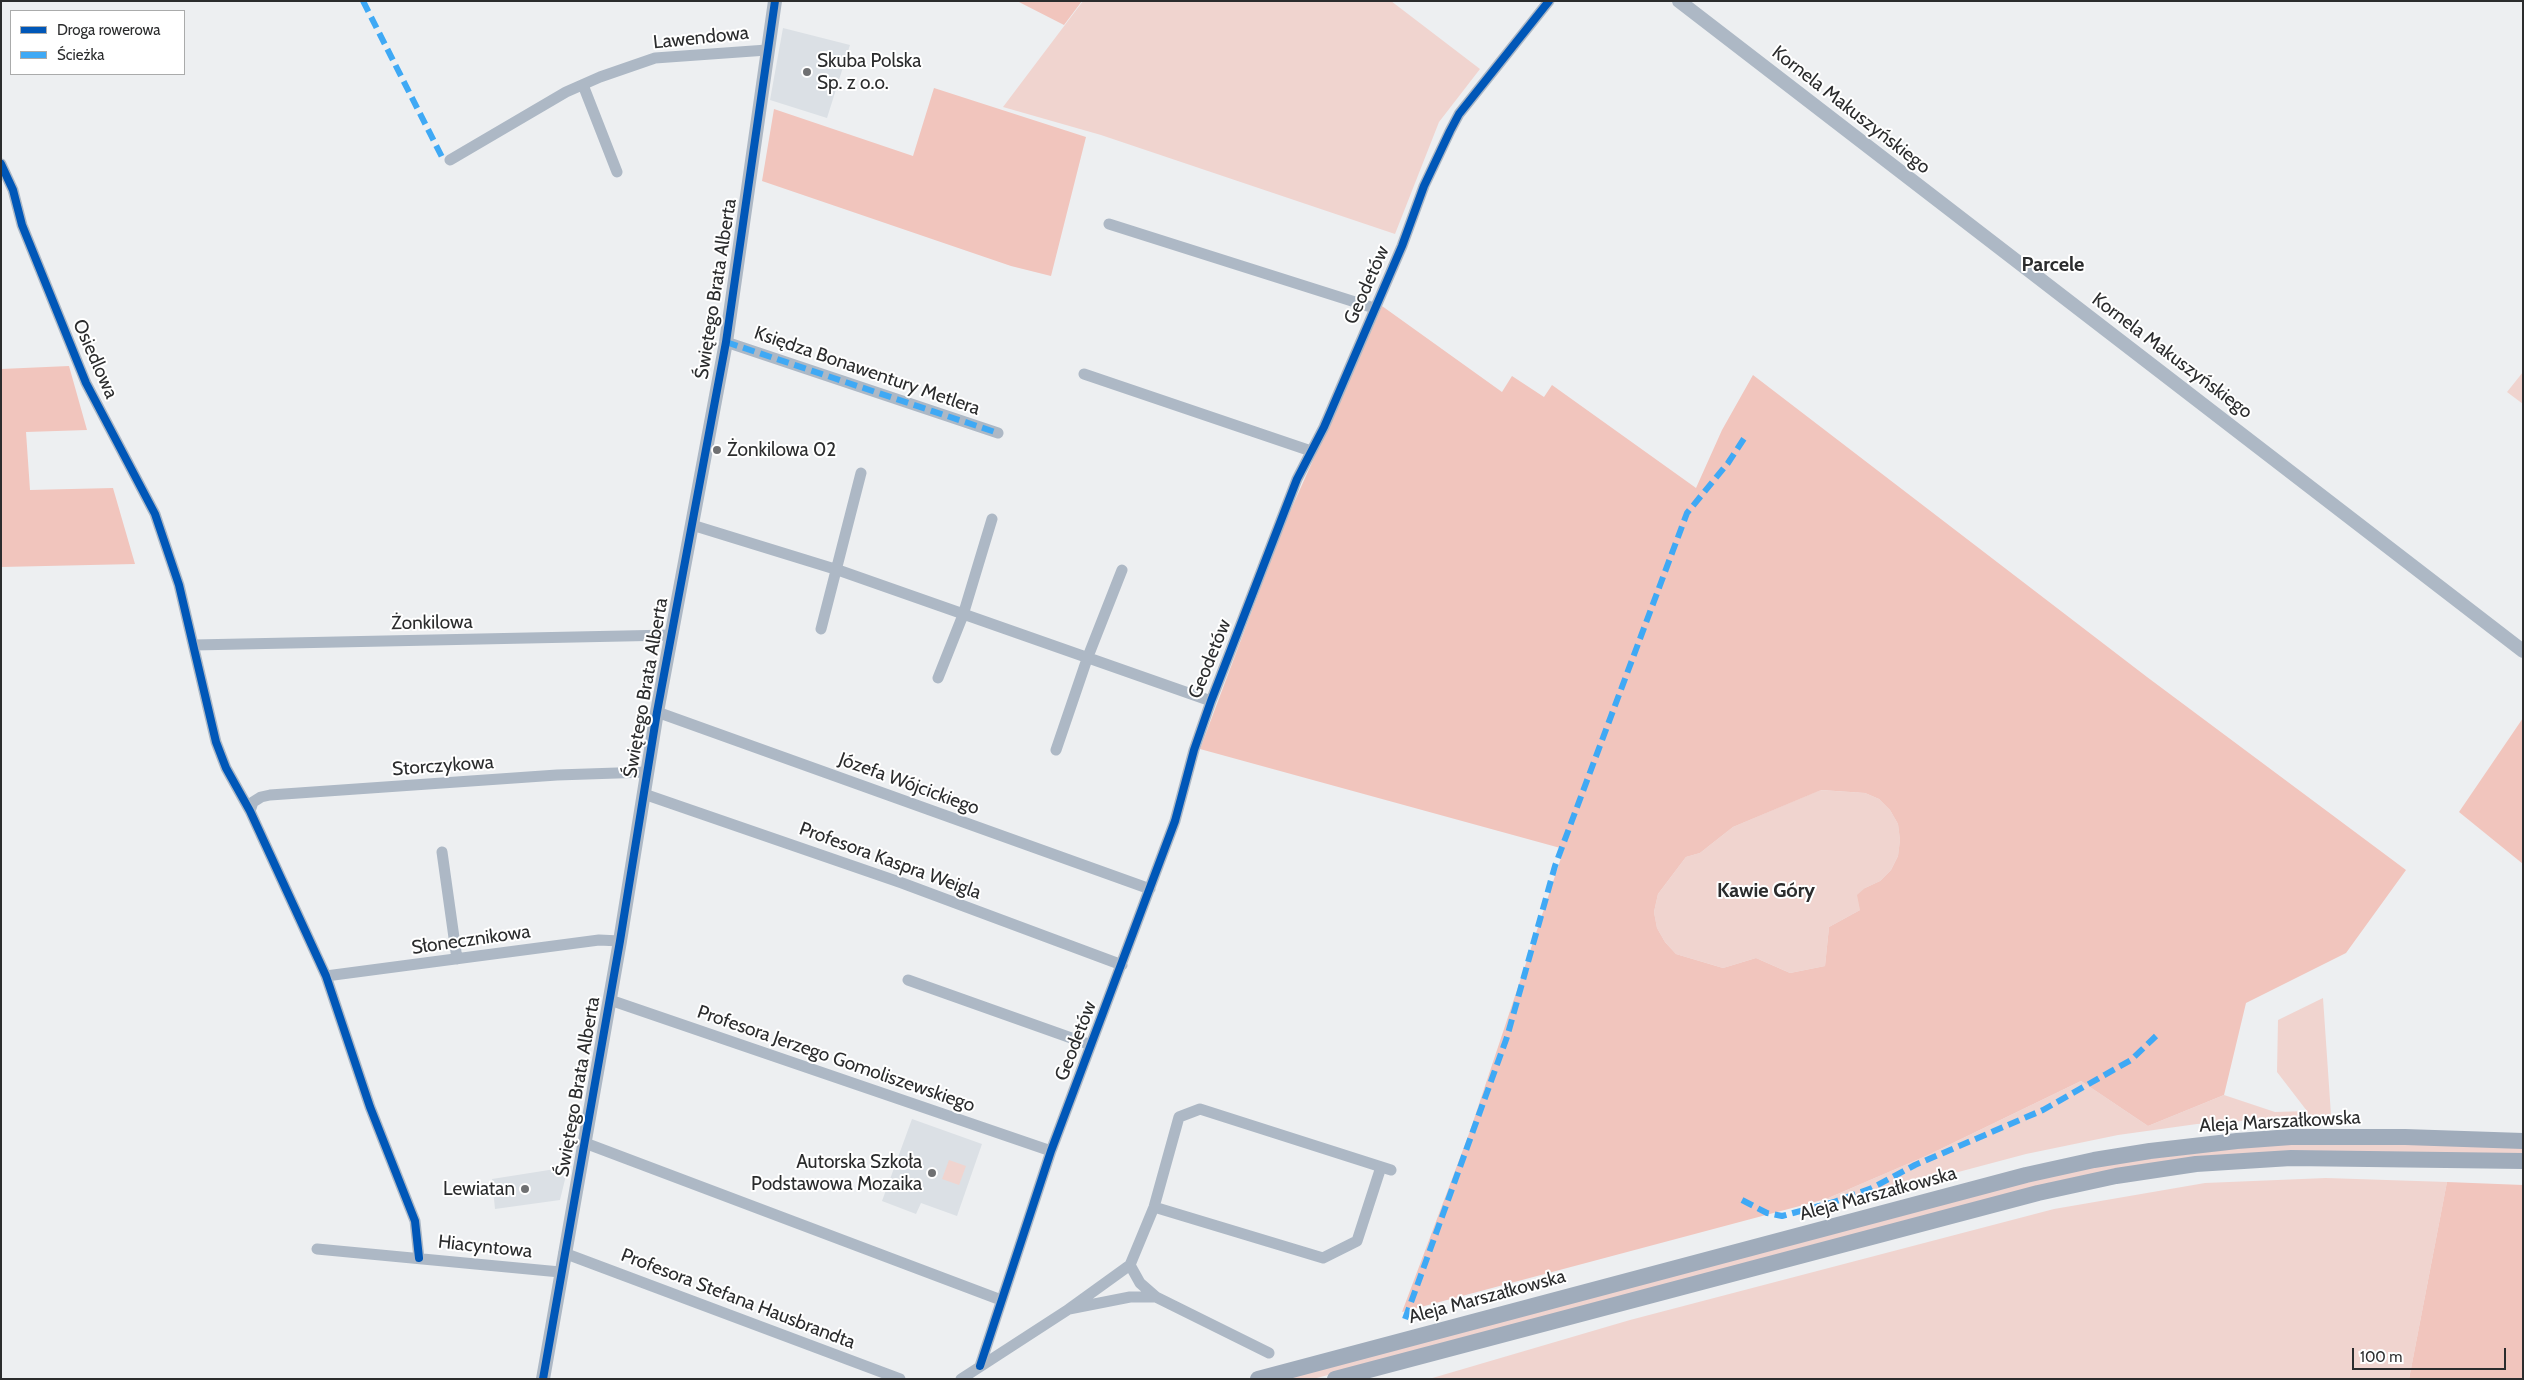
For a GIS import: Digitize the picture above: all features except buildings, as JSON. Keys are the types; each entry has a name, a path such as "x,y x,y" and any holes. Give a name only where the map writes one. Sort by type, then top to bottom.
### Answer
{"main road":[{"name":"Aleja Marszałkowska","path":"1258,1379 2007,1180 2094,1160 2193,1146 2291,1138 2523,1141"},
{"name":"Aleja Marszałkowska","path":"1335,1379 2038,1192 2116,1176 2196,1164 2291,1158 2523,1161"}],"street":[{"name":"Świętego Brata Alberta","path":"543,1379 560,1272 585,1143 620,941 656,712 726,342 775,1"},
{"name":"Geodetów","path":"980,1366 1051,1151 1175,821 1194,750 1211,701 1281,519 1311,451 1324,427 1402,246 1424,186 1450,131 1459,114 1549,1"},
{"name":"Kornela Makuszyńskiego","path":"1679,1 2523,651"},
{"name":"Lawendowa","path":"450,160 566,92 655,58 767,50"},
{"path":"583,85 617,172"},
{"name":"Osiedlowa","path":"1,164 14,190 22,225 86,383 155,514 173,562 216,742 226,768 250,811 326,976 370,1107 415,1221 419,1258"},
{"path":"1109,224 1374,308"},
{"name":"Księdza Bonawentury Metlera","path":"726,342 998,433"},
{"path":"1084,374 1311,451"},
{"path":"821,629 838,570 861,473"},
{"path":"938,678 963,615 992,519"},
{"path":"692,525 838,570 1211,701"},
{"path":"1056,750 1087,659 1122,570"},
{"name":"Żonkilowa","path":"194,645 671,635"},
{"name":"Józefa Wójcickiego","path":"656,712 1150,889"},
{"name":"Storczykowa","path":"250,811 253,802 260,797 270,795 557,775 647,772"},
{"name":"Profesora Kaspra Weigla","path":"644,794 902,882 1122,965"},
{"path":"442,852 457,959"},
{"name":"Słonecznikowa","path":"326,976 599,940 620,941"},
{"name":"Geodetów","path":"908,980 1091,1045"},
{"name":"Profesora Jerzego Gomoliszewskiego","path":"610,1000 1051,1151"},
{"path":"961,1379 1069,1309 1130,1265 1154,1207 1180,1117 1200,1109 1386,1168 1356,1241 1323,1258 1154,1207"},
{"path":"585,1143 1001,1300"},
{"name":"Hiacyntowa","path":"317,1249 560,1272"},
{"name":"Profesora Stefana Hausbrandta","path":"564,1253 900,1379"},
{"path":"1130,1265 1140,1283 1156,1298 1269,1353"},
{"path":"1069,1309 1130,1296 1156,1298"}],"shaded area":[{"path":"1017,1 1082,1 1064,25"},
{"path":"1083,1 1391,1 1480,69 1439,122 1395,234 1101,135 1003,107"},
{"path":"783,28 850,45 827,118 770,100"},
{"path":"934,88 1086,137 1051,276 1011,266 762,181 774,109 913,156"},
{"path":"1382,306 1502,392 1512,376 1544,397 1552,385 1696,488 1722,430 1753,375 2147,677 2406,870 2346,953 2246,1003 2224,1095 2148,1126 2081,1081 1926,1156 1826,1199 1402,1312 1470,1131 1564,849 1200,749 1284,525","holes":["1821,790 1865,793 1879,799 1890,810 1898,824 1900,840 1898,856 1891,870 1880,881 1865,888 1857,895 1860,910 1829,927 1825,966 1790,973 1756,958 1723,968 1676,954 1665,942 1657,928 1654,912 1658,894 1686,857 1700,853 1733,827"]},
{"path":"69,366 87,430 26,432 30,490 113,488 135,564 1,567 1,369"},
{"path":"2523,372 2523,404 2507,392"},
{"path":"2523,718 2523,864 2459,812"},
{"path":"1820,790 1865,793 1879,799 1890,810 1898,824 1900,840 1898,856 1891,870 1880,881 1865,888 1860,910 1829,927 1825,966 1790,973 1756,958 1723,968 1676,954 1665,942 1657,928 1654,912 1658,894 1686,857 1700,853 1733,827"},
{"path":"2323,998 2331,1115 2197,1124 2118,1135 2026,1154 1853,1200 1826,1199 1926,1156 2081,1081 2148,1126 2224,1095 2275,1112 2307,1111 2277,1072 2278,1020"},
{"name":"Autorska Szkoła Podstawowa Mozaika","path":"912,1119 982,1144 957,1216 921,1203 916,1214 882,1201"},
{"path":"2291,1142 2523,1146 2523,1155 2194,1159 1486,1333 1313,1379 1278,1379 2004,1186 2104,1164"},
{"path":"949,1160 966,1166 959,1185 942,1179"},
{"path":"568,1167 560,1200 495,1209 492,1179"},
{"path":"2326,1178 2447,1182 2409,1379 1429,1379 1630,1320 2054,1209 2205,1183"},
{"path":"2447,1182 2523,1185 2523,1379 2409,1379"}],"marked path":[{"path":"363,1 444,161"},
{"path":"726,342 998,433"},
{"path":"1405,1319 1507,1037 1555,866 1687,513 1728,463 1745,437"},
{"path":"1742,1200 1767,1213 1782,1216 1834,1202 1872,1188 1915,1165 2043,1110 2131,1060 2156,1036"}],"cycle path":[{"path":"543,1379 620,941 657,712 726,342 775,1"},
{"path":"980,1366 1051,1151 1175,821 1194,750 1211,701 1297,479 1324,427 1402,246 1424,186 1450,131 1459,114 1549,1"},
{"path":"1,164 13,190 22,225 86,383 155,514 179,585 216,742 226,768 250,811 326,976 370,1107 415,1221 419,1258"}],"place":[{"name":"Skuba Polska Sp. z o.o.","path":"807,72"},
{"name":"Żonkilowa 02","path":"717,450"},
{"name":"Autorska Szkoła Podstawowa Mozaika","path":"932,1173"},
{"name":"Lewiatan","path":"525,1189"}],"district":[{"name":"Parcele","path":"2053,265"},
{"name":"Kawie Góry","path":"1766,891"}]}
